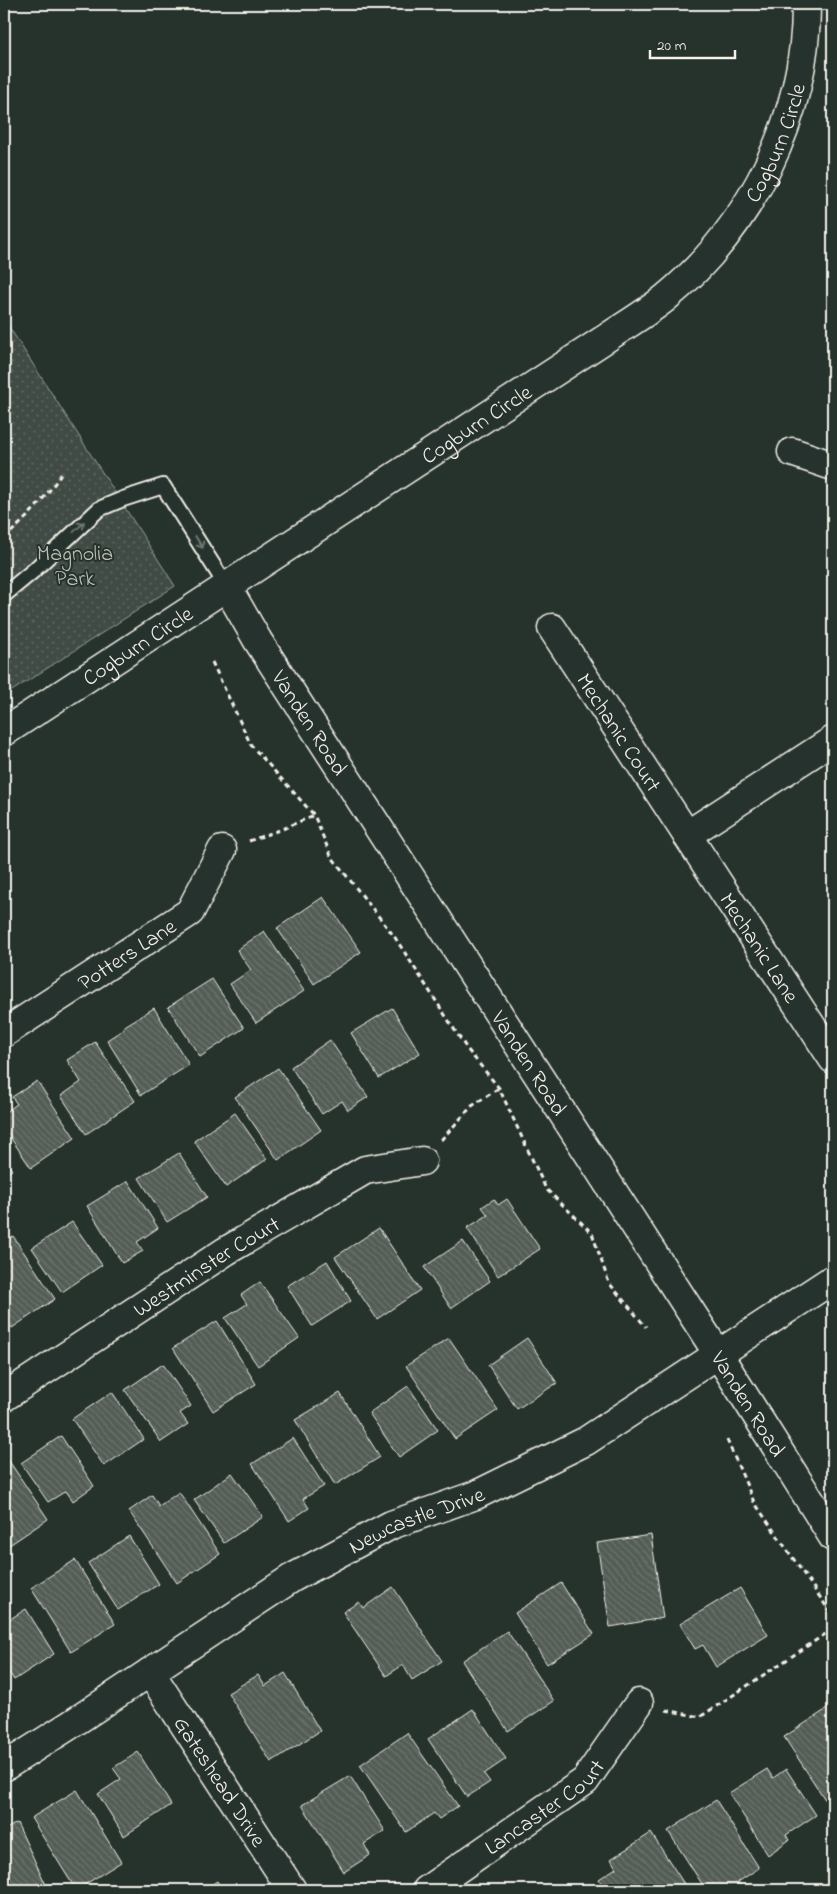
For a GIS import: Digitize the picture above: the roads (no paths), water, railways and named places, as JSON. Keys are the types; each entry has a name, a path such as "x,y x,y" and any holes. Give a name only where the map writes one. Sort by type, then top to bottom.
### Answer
{"street":[{"name":"Cogburn Circle","path":"4,732 227,588 641,315 688,277 706,258 745,208 777,147 789,114 798,79 804,40 806,4"},
{"path":"792,452 833,466"},
{"name":"Vanden Road","path":"227,588 258,641 718,1354 833,1537"},
{"name":"Mechanic Court","path":"552,628 687,835"},
{"path":"687,835 833,740"},
{"name":"Mechanic Lane","path":"687,835 833,1059"},
{"name":"Potters Lane","path":"4,1033 190,912 222,850"},
{"name":"Westminster Court","path":"4,1397 226,1252 365,1170 422,1161"},
{"name":"Newcastle Drive","path":"4,1767 292,1578 391,1525 476,1495 586,1441 833,1279"},
{"name":"Gateshead Drive","path":"150,1672 292,1890"},
{"name":"Lancaster Court","path":"427,1890 585,1781 639,1703"}],"lane":[{"path":"4,596 33,572 99,509 163,486 227,588"}],"park label":[{"name":"Magnolia Park","path":"75,564"}]}
